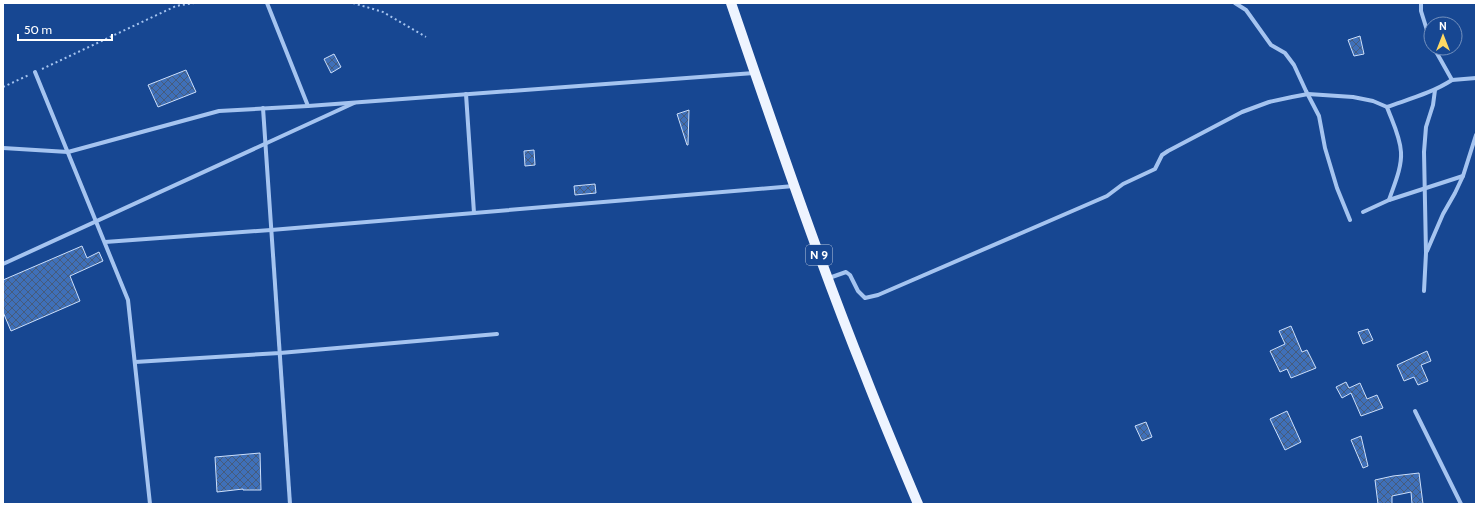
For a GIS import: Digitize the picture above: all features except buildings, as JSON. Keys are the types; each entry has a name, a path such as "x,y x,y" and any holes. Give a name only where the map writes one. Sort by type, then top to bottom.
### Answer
{"main road":[{"name":"N 9","path":"731,3 754,73 828,278 865,376 918,504"}],"street":[{"path":"267,3 308,106"},
{"path":"1235,3 1246,10 1271,45 1285,53 1294,65 1319,116 1325,148 1337,188 1350,220"},
{"path":"1421,3 1423,17"},
{"path":"1438,56 1452,80"},
{"path":"35,72 128,300 150,504"},
{"path":"3,148 68,152 219,110 308,106 754,73"},
{"path":"828,278 846,272 850,276 858,291 865,298 878,295 1107,196 1123,184 1155,169 1162,156 1168,151 1242,112 1269,102 1308,94 1373,101 1387,107 1435,90 1452,80 1476,78"},
{"path":"1424,291 1426,253 1424,152 1426,127 1433,105 1435,90"},
{"path":"466,94 474,213"},
{"path":"3,264 357,102"},
{"path":"1387,107 1396,130 1401,152 1399,169 1389,200"},
{"path":"263,108 290,504"},
{"path":"1426,253 1440,221 1463,176 1474,149 1476,135"},
{"path":"1363,212 1389,200 1463,176"},
{"path":"105,242 271,230 794,186"},
{"path":"135,362 280,353 498,334"},
{"path":"1414,411 1460,504"}],"path":[{"path":"3,87 176,6 194,3"},
{"path":"353,3 383,12 426,36"}]}
